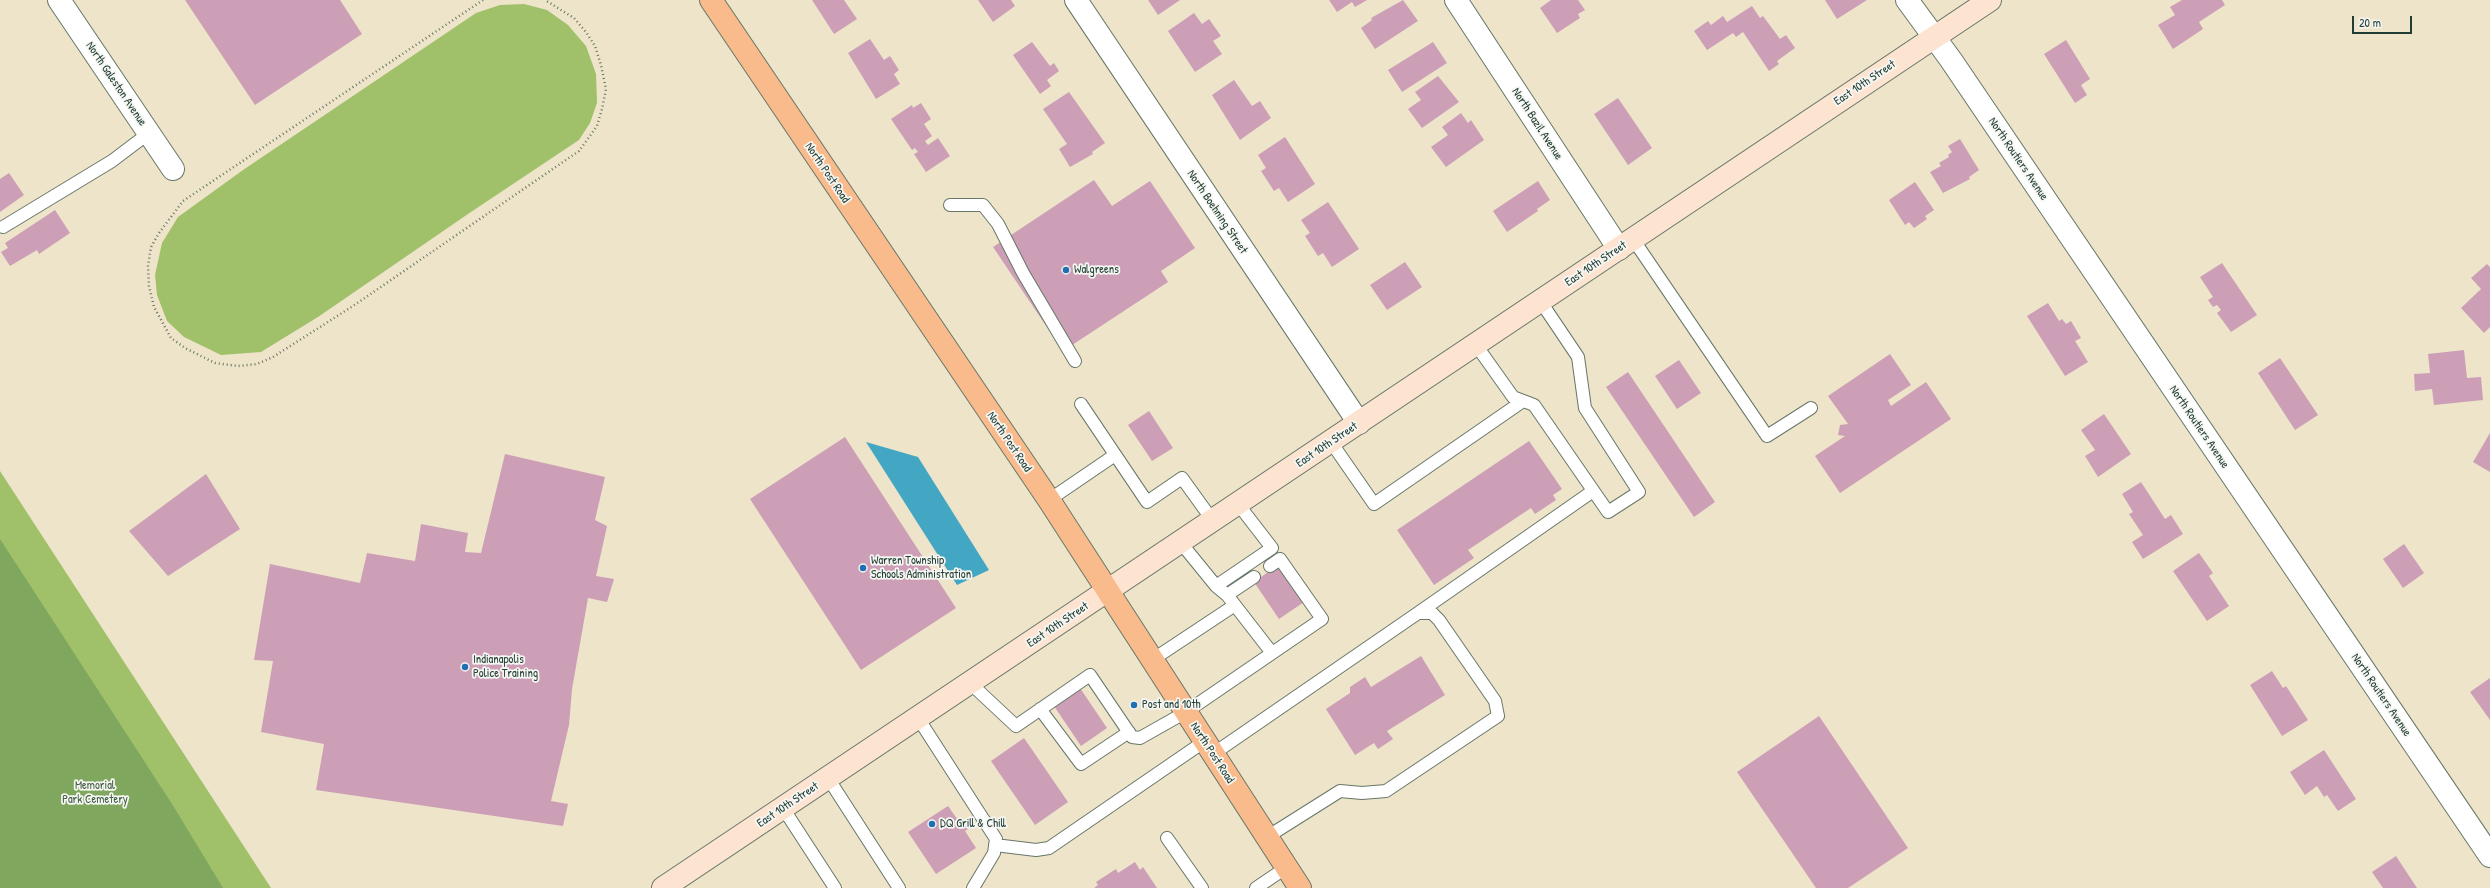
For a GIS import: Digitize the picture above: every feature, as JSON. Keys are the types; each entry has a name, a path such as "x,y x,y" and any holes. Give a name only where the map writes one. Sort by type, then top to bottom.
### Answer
{"main road":[{"name":"North Post Road","path":"711,0 952,359 1049,500 1300,888"},
{"name":"East 10th Street","path":"663,888 1541,302 1990,0"}],"street":[{"name":"North Galeston Avenue","path":"59,0 173,169"},
{"name":"North Boehning Street","path":"1076,0 1359,423"},
{"name":"North Bazil Avenue","path":"1456,0 1626,244"},
{"name":"North Routiers Avenue","path":"1907,0 1934,37 2490,856"}],"lane":[{"path":"3,227 112,161 149,133"},
{"path":"950,205 983,205 998,224 1023,273 1075,361"},
{"path":"1626,244 1767,436 1811,408"},
{"path":"1476,345 1513,397 1534,405 1608,512 1639,492 1585,408 1578,357 1541,302"},
{"path":"1331,442 1374,504 1524,401"},
{"path":"1081,404 1146,502 1182,478 1213,521"},
{"path":"1049,500 1115,455"},
{"path":"995,845 1036,850 1049,848 1209,748 1418,613 1593,491"},
{"path":"970,683 1016,726 1090,675 1132,737 1140,738 1186,712 1322,619 1272,548 1238,504"},
{"path":"1181,542 1216,586 1227,595 1272,653"},
{"path":"1216,586 1272,548"},
{"path":"1270,566 1280,559"},
{"path":"1227,595 1254,577"},
{"path":"1152,660 1235,605"},
{"path":"1267,837 1340,791 1362,793 1386,792 1498,716 1495,701 1439,620 1432,613 1418,613"},
{"path":"1040,710 1081,764 1129,732"},
{"path":"918,718 996,839 986,871 974,888"},
{"path":"828,778 899,888"},
{"path":"783,808 835,888"},
{"path":"1167,838 1202,888"},
{"path":"1256,888 1287,867"}],"path":[{"path":"483,0 183,201 159,233 151,247 148,266 149,286 154,307 171,338 190,351 215,363 238,366 256,364 273,357 354,306 579,151 597,126 602,109 606,89 601,65 595,46 574,18 545,0"}],"green space":[{"path":"524,4 547,10 568,25 586,46 596,74 597,103 590,123 579,140 318,317 261,352 221,355 184,337 167,321 157,295 155,275 162,243 178,217 243,170 476,13 500,5"},
{"name":"Memorial Park Cemetery","path":"0,471 271,888 0,888"},
{"name":"Memorial Park Cemetery","path":"0,539 172,804 223,888 0,888"}],"water":[{"path":"866,442 918,457 989,570 957,585"}],"building":[{"path":"185,0 340,0 362,34 255,105"},
{"path":"812,0 844,0 857,19 834,34"},
{"path":"978,0 1011,0 1015,6 993,22"},
{"path":"1148,0 1180,0 1158,15"},
{"path":"1329,0 1367,0 1355,7 1352,2 1337,12"},
{"path":"1403,0 1418,21 1375,49 1361,28 1372,20 1371,18"},
{"path":"1551,0 1578,0 1585,10 1578,14 1580,18 1557,33 1540,8"},
{"path":"1825,0 1867,0 1837,19"},
{"path":"2182,0 2222,0 2225,5 2199,22 2203,29 2173,49 2158,25 2175,15 2170,7"},
{"path":"1752,6 1760,18 1763,16 1780,39 1786,35 1795,48 1777,61 1779,64 1769,71 1743,32 1736,37 1733,33 1707,50 1694,31 1708,21 1711,25 1723,16 1727,22"},
{"path":"1194,13 1202,24 1209,19 1221,36 1213,41 1222,54 1195,72 1168,31"},
{"path":"870,39 884,60 890,56 899,70 894,74 900,84 876,99 848,53"},
{"path":"2066,40 2090,79 2081,85 2087,95 2075,103 2044,54"},
{"path":"1032,42 1050,66 1054,63 1059,71 1047,80 1051,86 1040,94 1013,55"},
{"path":"1433,42 1447,63 1402,92 1388,70"},
{"path":"1438,76 1459,102 1422,128 1408,109 1421,100 1415,92"},
{"path":"1234,80 1252,106 1260,101 1271,118 1240,140 1212,95"},
{"path":"1069,92 1105,143 1092,152 1093,154 1070,167 1059,149 1067,144 1043,109"},
{"path":"1618,98 1652,148 1628,165 1594,114"},
{"path":"921,103 931,119 924,124 932,136 925,141 928,145 938,138 950,156 926,172 914,154 918,152 915,148 912,150 891,119 912,105 913,108"},
{"path":"1461,113 1468,123 1471,120 1484,140 1446,167 1431,147 1448,135 1442,127"},
{"path":"1285,137 1315,184 1288,202 1279,188 1274,191 1261,171 1266,168 1258,155"},
{"path":"1960,139 1979,170 1969,177 1970,179 1943,193 1930,172 1941,166 1939,163 1949,157 1948,155 1952,152 1948,146"},
{"path":"9,173 24,195 0,212 0,179"},
{"path":"1094,180 1112,206 1150,181 1195,248 1161,271 1168,282 1063,351 993,247"},
{"path":"1538,181 1550,200 1537,209 1538,211 1507,232 1493,211"},
{"path":"1915,182 1934,210 1925,216 1927,219 1914,228 1909,222 1905,225 1889,200"},
{"path":"1328,202 1359,249 1332,267 1323,253 1318,256 1305,236 1310,233 1301,220"},
{"path":"55,210 70,233 39,254 37,250 10,266 1,252 8,248 5,243"},
{"path":"1405,262 1422,287 1387,310 1370,285"},
{"path":"2222,263 2257,315 2231,332 2217,313 2221,310 2217,305 2213,307 2208,300 2213,297 2200,277"},
{"path":"2487,264 2490,267 2490,327 2484,333 2461,308 2481,289 2471,278"},
{"path":"2048,303 2059,321 2062,319 2066,324 2071,321 2081,338 2075,341 2088,362 2065,376 2027,316"},
{"path":"2464,350 2467,378 2481,377 2483,400 2434,405 2432,389 2415,391 2414,374 2430,373 2428,354"},
{"path":"1890,354 1911,385 1888,400 1891,406 1926,382 1951,419 1840,493 1815,456 1845,436 1838,435 1840,425 1848,424 1828,396"},
{"path":"2280,358 2318,415 2295,430 2258,373"},
{"path":"1679,360 1701,393 1677,409 1655,376"},
{"path":"1628,372 1715,502 1694,517 1606,387"},
{"path":"1149,411 1173,448 1152,461 1128,425"},
{"path":"2104,414 2131,454 2098,477 2085,456 2095,450 2081,430"},
{"path":"2490,433 2490,472 2473,462"},
{"path":"845,437 956,608 861,670 750,499"},
{"path":"1529,441 1562,489 1553,495 1556,500 1535,514 1531,508 1468,550 1474,558 1434,585 1397,530"},
{"path":"505,454 605,477 595,520 607,526 596,576 614,579 607,602 588,598 572,689 569,725 551,801 568,804 563,826 316,790 324,744 261,732 273,661 254,660 270,564 360,583 367,553 415,561 421,524 468,533 465,552 481,553"},
{"path":"206,474 240,529 168,576 129,531"},
{"path":"2141,482 2165,519 2171,515 2183,534 2143,559 2132,542 2143,535 2129,514 2133,512 2122,494"},
{"path":"2404,544 2424,573 2403,588 2383,559"},
{"path":"2199,553 2213,573 2209,576 2229,606 2207,621 2173,571"},
{"path":"1278,565 1304,602 1279,619 1254,582"},
{"path":"1421,656 1445,695 1387,731 1393,739 1378,749 1374,743 1355,755 1326,709 1350,693 1350,687 1365,677 1371,687"},
{"path":"2272,671 2283,688 2286,686 2308,720 2282,736 2250,685"},
{"path":"2490,678 2490,720 2470,692"},
{"path":"1080,688 1107,728 1081,746 1054,706"},
{"path":"1819,716 1908,848 1848,888 1816,888 1737,772"},
{"path":"1024,738 1068,802 1035,825 991,761"},
{"path":"2324,750 2356,799 2338,811 2327,795 2324,797 2317,786 2305,795 2290,772"},
{"path":"948,806 960,823 965,820 970,828 965,831 976,848 936,874 908,832"},
{"path":"2396,856 2417,888 2383,888 2372,872"},
{"path":"1135,862 1140,870 1143,867 1157,888 1094,888 1098,885 1096,882 1116,869 1118,873"}],"place":[{"name":"Walgreens","path":"1066,270"},
{"name":"Warren Township Schools Administration","path":"863,568"},
{"name":"Indianapolis Police Training","path":"465,667"},
{"name":"Post and 10th","path":"1134,705"},
{"name":"DQ Grill & Chill","path":"932,824"}]}
